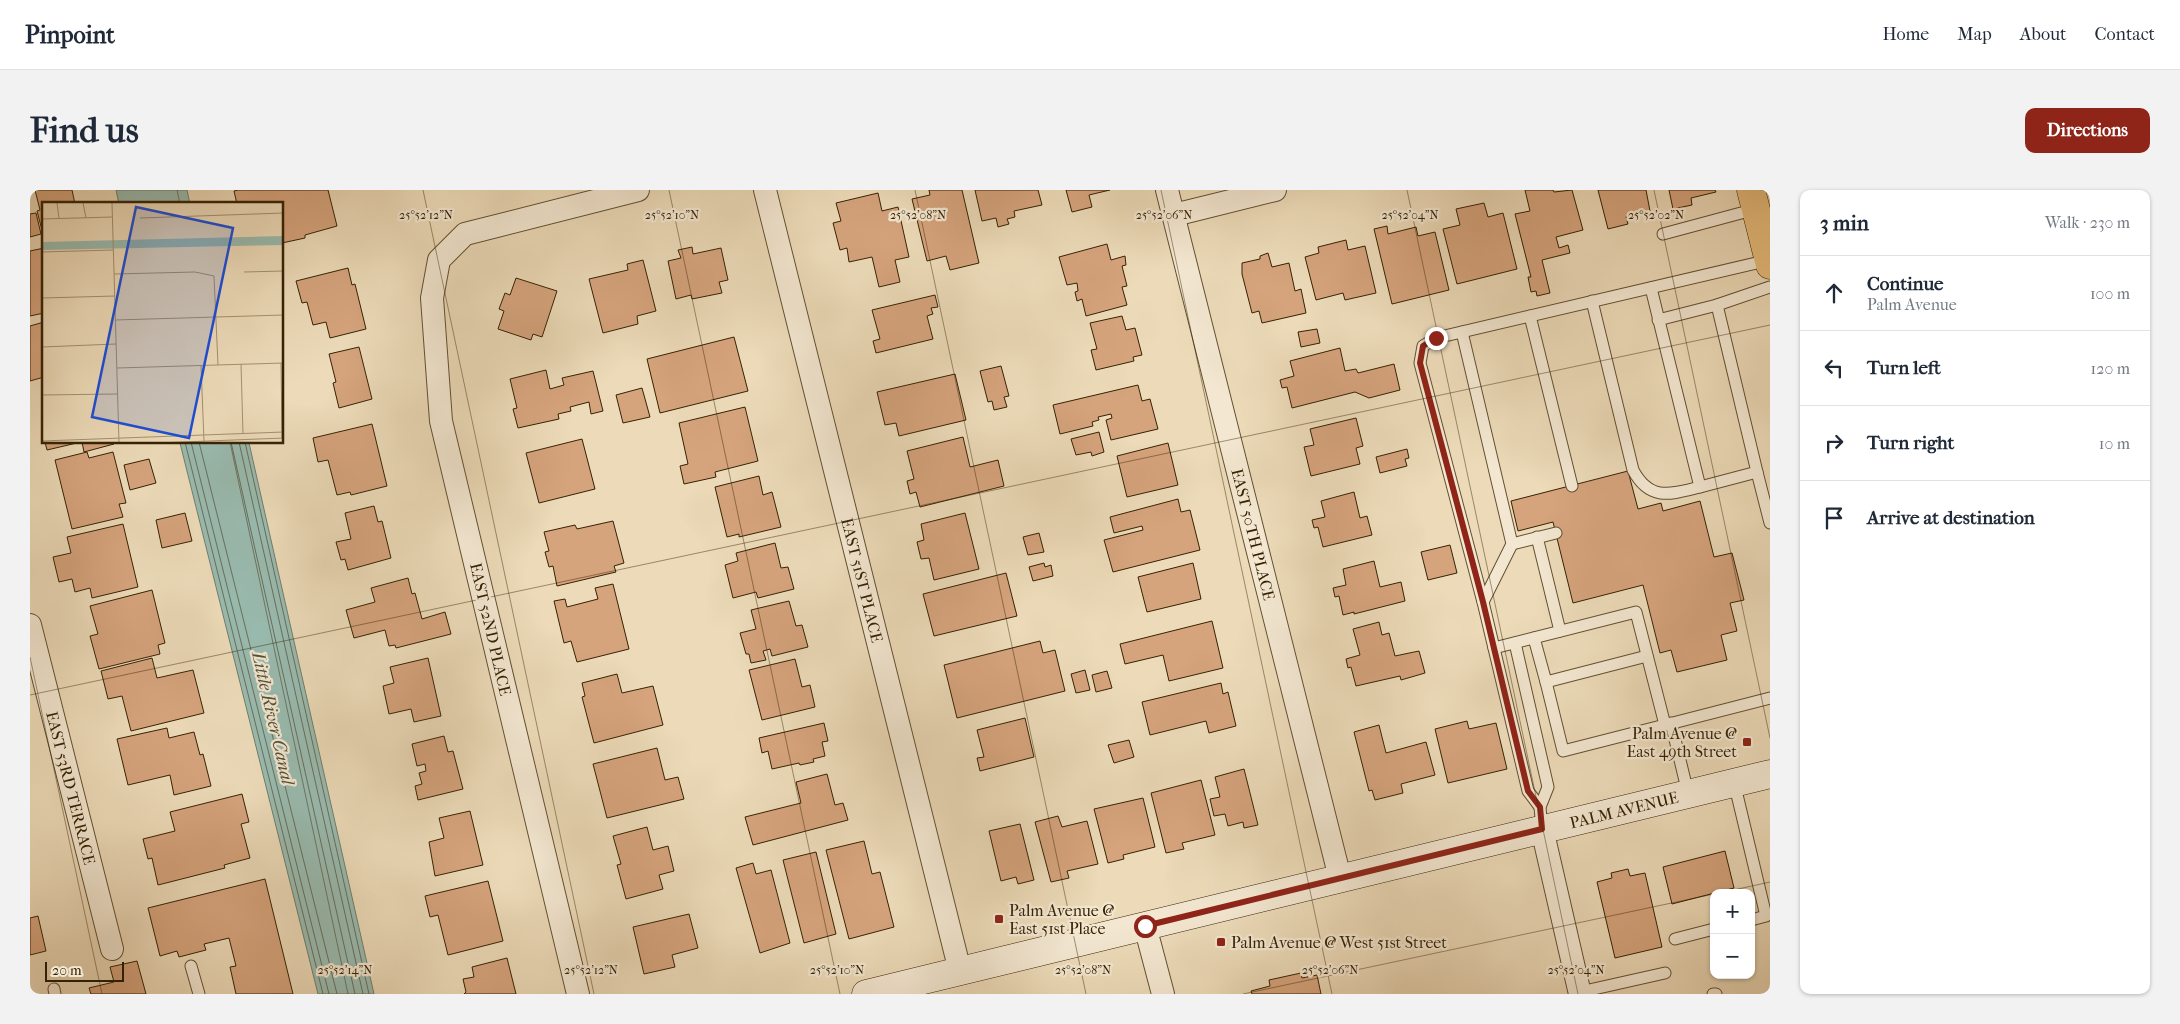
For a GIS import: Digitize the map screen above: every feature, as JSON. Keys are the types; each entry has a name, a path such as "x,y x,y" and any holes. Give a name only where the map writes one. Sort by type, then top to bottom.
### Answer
{"main road":[{"path":"1754,200 1770,271"},
{"name":"PALM AVENUE","path":"866,994 1340,878 1541,818 1688,793 1770,775"}],"street":[{"name":"EAST 52ND PLACE","path":"578,994 442,421 432,298 439,260 465,234 638,190"},
{"name":"EAST 51ST PLACE","path":"765,190 960,971"},
{"name":"EAST 50TH PLACE","path":"1167,190 1340,878"},
{"path":"1174,215 1275,190"},
{"name":"EAST 53RD TERRACE","path":"30,625 112,949"},
{"path":"1541,818 1580,993"},
{"path":"1145,926 1163,994"}],"lane":[{"path":"1663,234 1754,200"},
{"path":"1541,818 1528,791 1483,602 1420,363 1423,346 1436,338 1650,288 1770,271"},
{"path":"1658,320 1717,305 1770,271"},
{"path":"1650,288 1700,487"},
{"path":"1592,301 1634,470 1639,480 1647,488 1669,495 1757,472"},
{"path":"1717,305 1770,522"},
{"path":"1530,316 1572,486"},
{"path":"1462,332 1512,544 1483,602"},
{"path":"1512,544 1556,533"},
{"path":"1537,538 1560,631"},
{"path":"1494,648 1636,612 1647,656 1688,793"},
{"path":"1534,638 1563,751 1770,698"},
{"path":"1515,643 1548,787 1541,818"},
{"path":"1546,682 1647,656"},
{"path":"1734,782 1766,916 1755,919"},
{"path":"1675,938 1710,930"},
{"path":"191,966 199,994"},
{"path":"1580,993 1665,973"}],"water":[{"path":"116,190 187,190 190,202 119,202"},
{"name":"Little River Canal","path":"180,444 249,444 374,994 318,994"}],"building":[{"path":"35,190 72,190 75,202 42,202 42,230 37,211 40,210"},
{"path":"328,190 337,226 305,235 305,238 284,243 284,202 237,202 234,191"},
{"path":"929,190 962,190 979,263 950,270 946,256 927,261 912,199 930,195"},
{"path":"975,190 1038,190 1042,205 1014,211 1015,217 1007,219 1009,224 998,227 996,218 982,221"},
{"path":"1066,190 1110,190 1089,195 1092,207 1072,212"},
{"path":"1525,190 1553,190 1554,192 1572,190 1583,230 1556,237 1559,248 1568,245 1570,253 1542,260 1550,293 1537,296 1536,291 1531,292 1528,277 1531,277 1515,214 1530,211"},
{"path":"1598,190 1646,190 1650,211 1626,217 1628,224 1608,229"},
{"path":"1669,190 1715,190 1716,192 1691,198 1692,205 1673,209"},
{"path":"878,193 882,211 898,207 909,257 895,260 900,282 879,287 872,257 849,262 847,248 840,250 833,223 841,221 836,203"},
{"path":"1484,203 1488,217 1503,213 1517,269 1457,284 1443,229 1460,225 1456,209"},
{"path":"36,213 41,234 30,237 30,214"},
{"path":"1387,226 1388,234 1416,227 1418,236 1435,232 1449,290 1392,304 1374,229"},
{"path":"1346,240 1348,250 1365,246 1376,293 1345,300 1343,293 1316,300 1305,257 1319,253 1318,247"},
{"path":"1107,244 1111,260 1125,256 1126,265 1122,266 1127,286 1122,287 1127,305 1086,316 1082,299 1077,301 1075,292 1078,291 1077,283 1067,285 1059,257"},
{"path":"692,247 693,254 721,248 728,280 719,282 722,293 692,299 691,295 676,299 668,261 681,258 678,250"},
{"path":"42,248 42,313 30,316 30,251"},
{"path":"1268,253 1272,267 1289,263 1295,291 1301,289 1306,313 1262,323 1259,311 1252,313 1242,274 1242,263 1260,259 1260,256"},
{"path":"643,260 656,311 637,316 638,324 603,333 589,279 628,270 627,264"},
{"path":"348,268 352,285 355,284 366,329 330,338 326,322 313,325 307,302 302,303 296,281"},
{"path":"516,278 557,291 542,337 533,334 531,340 498,329 504,311 499,309 505,293 510,295"},
{"path":"935,295 938,307 931,308 933,314 927,316 933,339 876,353 873,341 880,339 872,310"},
{"path":"1122,316 1126,330 1135,328 1142,355 1133,357 1134,361 1096,370 1091,350 1097,349 1090,323"},
{"path":"42,323 42,378 30,381 30,326"},
{"path":"1317,329 1320,343 1301,347 1298,332"},
{"path":"734,337 748,391 660,413 647,359"},
{"path":"359,347 372,399 339,408 333,383 336,382 329,354"},
{"path":"1340,348 1345,371 1356,369 1358,373 1394,364 1400,390 1369,398 1355,392 1292,408 1287,387 1282,388 1280,380 1294,376 1290,361"},
{"path":"1001,366 1009,396 1004,397 1007,407 994,410 992,401 988,402 980,371"},
{"path":"546,370 550,389 564,385 562,378 593,371 603,411 591,414 589,402 570,407 571,411 558,414 559,419 518,428 513,409 517,408 510,379"},
{"path":"955,374 966,420 899,436 896,423 885,425 877,392"},
{"path":"1138,385 1142,401 1150,399 1158,429 1111,440 1106,420 1112,418 1111,414 1098,417 1099,420 1092,422 1093,426 1060,434 1053,405"},
{"path":"642,388 650,417 623,423 616,395"},
{"path":"745,407 758,461 715,472 716,477 684,484 680,466 688,464 679,423"},
{"path":"1356,418 1363,446 1356,448 1360,464 1311,476 1304,447 1314,445 1310,429"},
{"path":"372,424 387,486 351,495 350,492 337,495 328,460 318,462 313,438"},
{"path":"1099,432 1104,452 1092,456 1091,452 1076,455 1071,439"},
{"path":"963,437 970,467 998,460 1004,486 920,507 916,492 910,494 907,481 914,479 907,451"},
{"path":"582,439 595,489 539,503 526,453"},
{"path":"1168,443 1178,485 1127,497 1117,456"},
{"path":"46,444 72,444 47,450"},
{"path":"82,444 114,444 84,452"},
{"path":"1407,449 1409,458 1405,459 1407,466 1380,473 1376,457"},
{"path":"87,452 89,458 113,452 126,503 119,504 123,517 72,529 55,460"},
{"path":"149,459 156,483 130,490 124,465"},
{"path":"1628,471 1638,509 1661,503 1663,511 1700,501 1714,557 1732,553 1744,600 1730,603 1737,631 1721,635 1727,660 1677,672 1671,650 1660,653 1643,585 1573,603 1553,522 1518,531 1511,501"},
{"path":"759,476 763,495 772,492 781,527 739,537 739,534 727,537 715,487"},
{"path":"1354,492 1360,518 1367,516 1372,535 1323,547 1318,527 1314,528 1312,520 1325,517 1321,501"},
{"path":"1178,499 1181,512 1190,510 1200,550 1113,572 1104,540 1143,530 1142,526 1114,533 1110,517"},
{"path":"374,506 378,522 382,521 391,558 348,570 345,559 341,560 336,542 351,539 345,513"},
{"path":"185,513 192,541 162,548 156,520"},
{"path":"965,513 979,569 934,580 929,558 921,559 917,542 924,540 921,524"},
{"path":"613,521 624,563 614,566 616,572 557,586 553,566 549,567 545,552 549,551 544,532 575,525 577,529"},
{"path":"123,524 138,587 92,598 90,588 75,592 72,579 59,582 53,557 71,553 67,537"},
{"path":"1039,533 1044,552 1028,555 1023,537"},
{"path":"775,543 781,568 788,567 794,589 758,598 756,592 733,598 725,565 738,561 736,553"},
{"path":"1450,545 1457,573 1428,580 1421,552"},
{"path":"1374,561 1380,587 1401,582 1405,601 1343,615 1339,596 1335,597 1333,588 1346,585 1343,569"},
{"path":"1044,563 1045,567 1051,565 1053,576 1033,581 1029,567"},
{"path":"1193,563 1201,599 1147,612 1138,577"},
{"path":"1006,573 1017,616 934,636 923,594"},
{"path":"408,578 412,594 415,593 422,619 445,612 451,634 396,648 395,645 389,646 385,630 354,638 346,610 375,602 371,588"},
{"path":"613,584 629,649 577,662 571,641 564,643 554,601 565,599 567,607 598,599 595,588"},
{"path":"152,590 165,643 158,645 160,654 99,669 90,636 98,634 90,606"},
{"path":"789,601 796,626 802,625 808,647 772,656 770,649 763,651 766,660 751,663 749,654 746,654 740,633 756,629 751,610"},
{"path":"1212,621 1223,668 1169,681 1163,655 1125,664 1120,644"},
{"path":"1379,622 1382,635 1389,633 1395,656 1419,651 1425,673 1401,680 1400,676 1356,686 1351,667 1348,668 1346,659 1360,655 1353,629"},
{"path":"1040,641 1043,653 1055,650 1065,691 957,718 944,665"},
{"path":"152,658 157,678 193,670 204,713 131,731 122,696 108,699 101,671"},
{"path":"428,658 441,716 414,722 411,709 389,714 383,686 394,683 390,667"},
{"path":"795,659 802,687 810,685 815,707 762,720 749,670"},
{"path":"1085,670 1090,690 1076,693 1071,674"},
{"path":"1107,671 1112,688 1096,692 1092,675"},
{"path":"617,674 622,693 653,686 663,725 594,743 582,697 585,696 582,683"},
{"path":"1221,683 1223,694 1228,692 1236,726 1209,733 1206,721 1150,735 1142,702"},
{"path":"1025,718 1034,757 980,771 977,758 984,757 977,730"},
{"path":"1467,721 1469,729 1496,723 1507,769 1448,783 1435,729"},
{"path":"824,723 828,741 822,742 825,756 813,759 814,762 772,769 768,751 762,753 759,738"},
{"path":"1379,725 1386,753 1426,742 1435,775 1401,784 1403,793 1375,800 1372,790 1369,791 1354,732"},
{"path":"167,728 169,738 194,732 200,755 203,754 211,786 174,795 170,775 128,785 117,739"},
{"path":"444,736 448,752 453,751 463,789 418,800 415,786 422,784 419,773 426,771 425,764 417,766 412,744"},
{"path":"1129,740 1134,757 1114,763 1108,745"},
{"path":"657,748 665,780 678,777 684,799 607,818 593,764"},
{"path":"1244,769 1258,825 1244,828 1243,822 1228,826 1225,814 1214,816 1210,799 1220,797 1215,777"},
{"path":"827,774 835,805 843,803 848,820 753,845 745,817 801,803 796,782"},
{"path":"1201,780 1215,835 1182,843 1184,849 1166,853 1151,793"},
{"path":"242,794 249,822 241,824 250,858 224,865 225,868 158,885 152,858 148,859 143,839 175,831 170,812"},
{"path":"1143,798 1155,847 1123,855 1124,859 1108,863 1094,809"},
{"path":"470,811 483,865 435,876 429,842 444,838 439,818"},
{"path":"1058,816 1062,827 1087,821 1098,864 1067,871 1069,878 1051,882 1035,822"},
{"path":"1020,824 1034,880 1018,884 1016,877 1001,881 989,831"},
{"path":"647,827 653,850 668,846 674,871 659,875 663,889 626,899 617,865 621,864 613,836"},
{"path":"864,841 872,874 880,872 894,927 849,939 826,850"},
{"path":"1725,851 1734,888 1710,889 1710,894 1672,904 1663,867"},
{"path":"816,852 836,934 804,943 783,860"},
{"path":"753,863 756,874 771,870 790,943 760,953 736,868"},
{"path":"1628,869 1630,876 1645,873 1662,947 1615,958 1597,882 1612,878 1611,873"},
{"path":"265,879 293,994 236,994 230,967 236,966 229,938 204,944 206,950 179,957 177,951 160,956 148,908"},
{"path":"488,881 503,941 448,955 438,915 430,917 425,896"},
{"path":"689,914 698,948 672,955 675,967 644,974 633,927"},
{"path":"38,916 46,951 30,955 30,918"},
{"path":"507,958 516,994 464,994 466,992 463,979 474,977 472,967"},
{"path":"137,961 146,994 91,994 89,988 114,982 110,967"},
{"path":"1301,973 1302,978 1317,975 1321,994 1252,994 1251,991 1270,986 1269,980"}],"place":[{"name":"Palm Avenue @ East 49th Street","path":"1747,742"},
{"name":"Palm Avenue @ East 51st Place","path":"999,919"},
{"name":"Palm Avenue @ West 51st Street","path":"1221,942"}],"route":[{"path":"1145,926 1542,829 1540,807 1528,791 1483,602 1420,363 1423,346 1436,338"}]}
